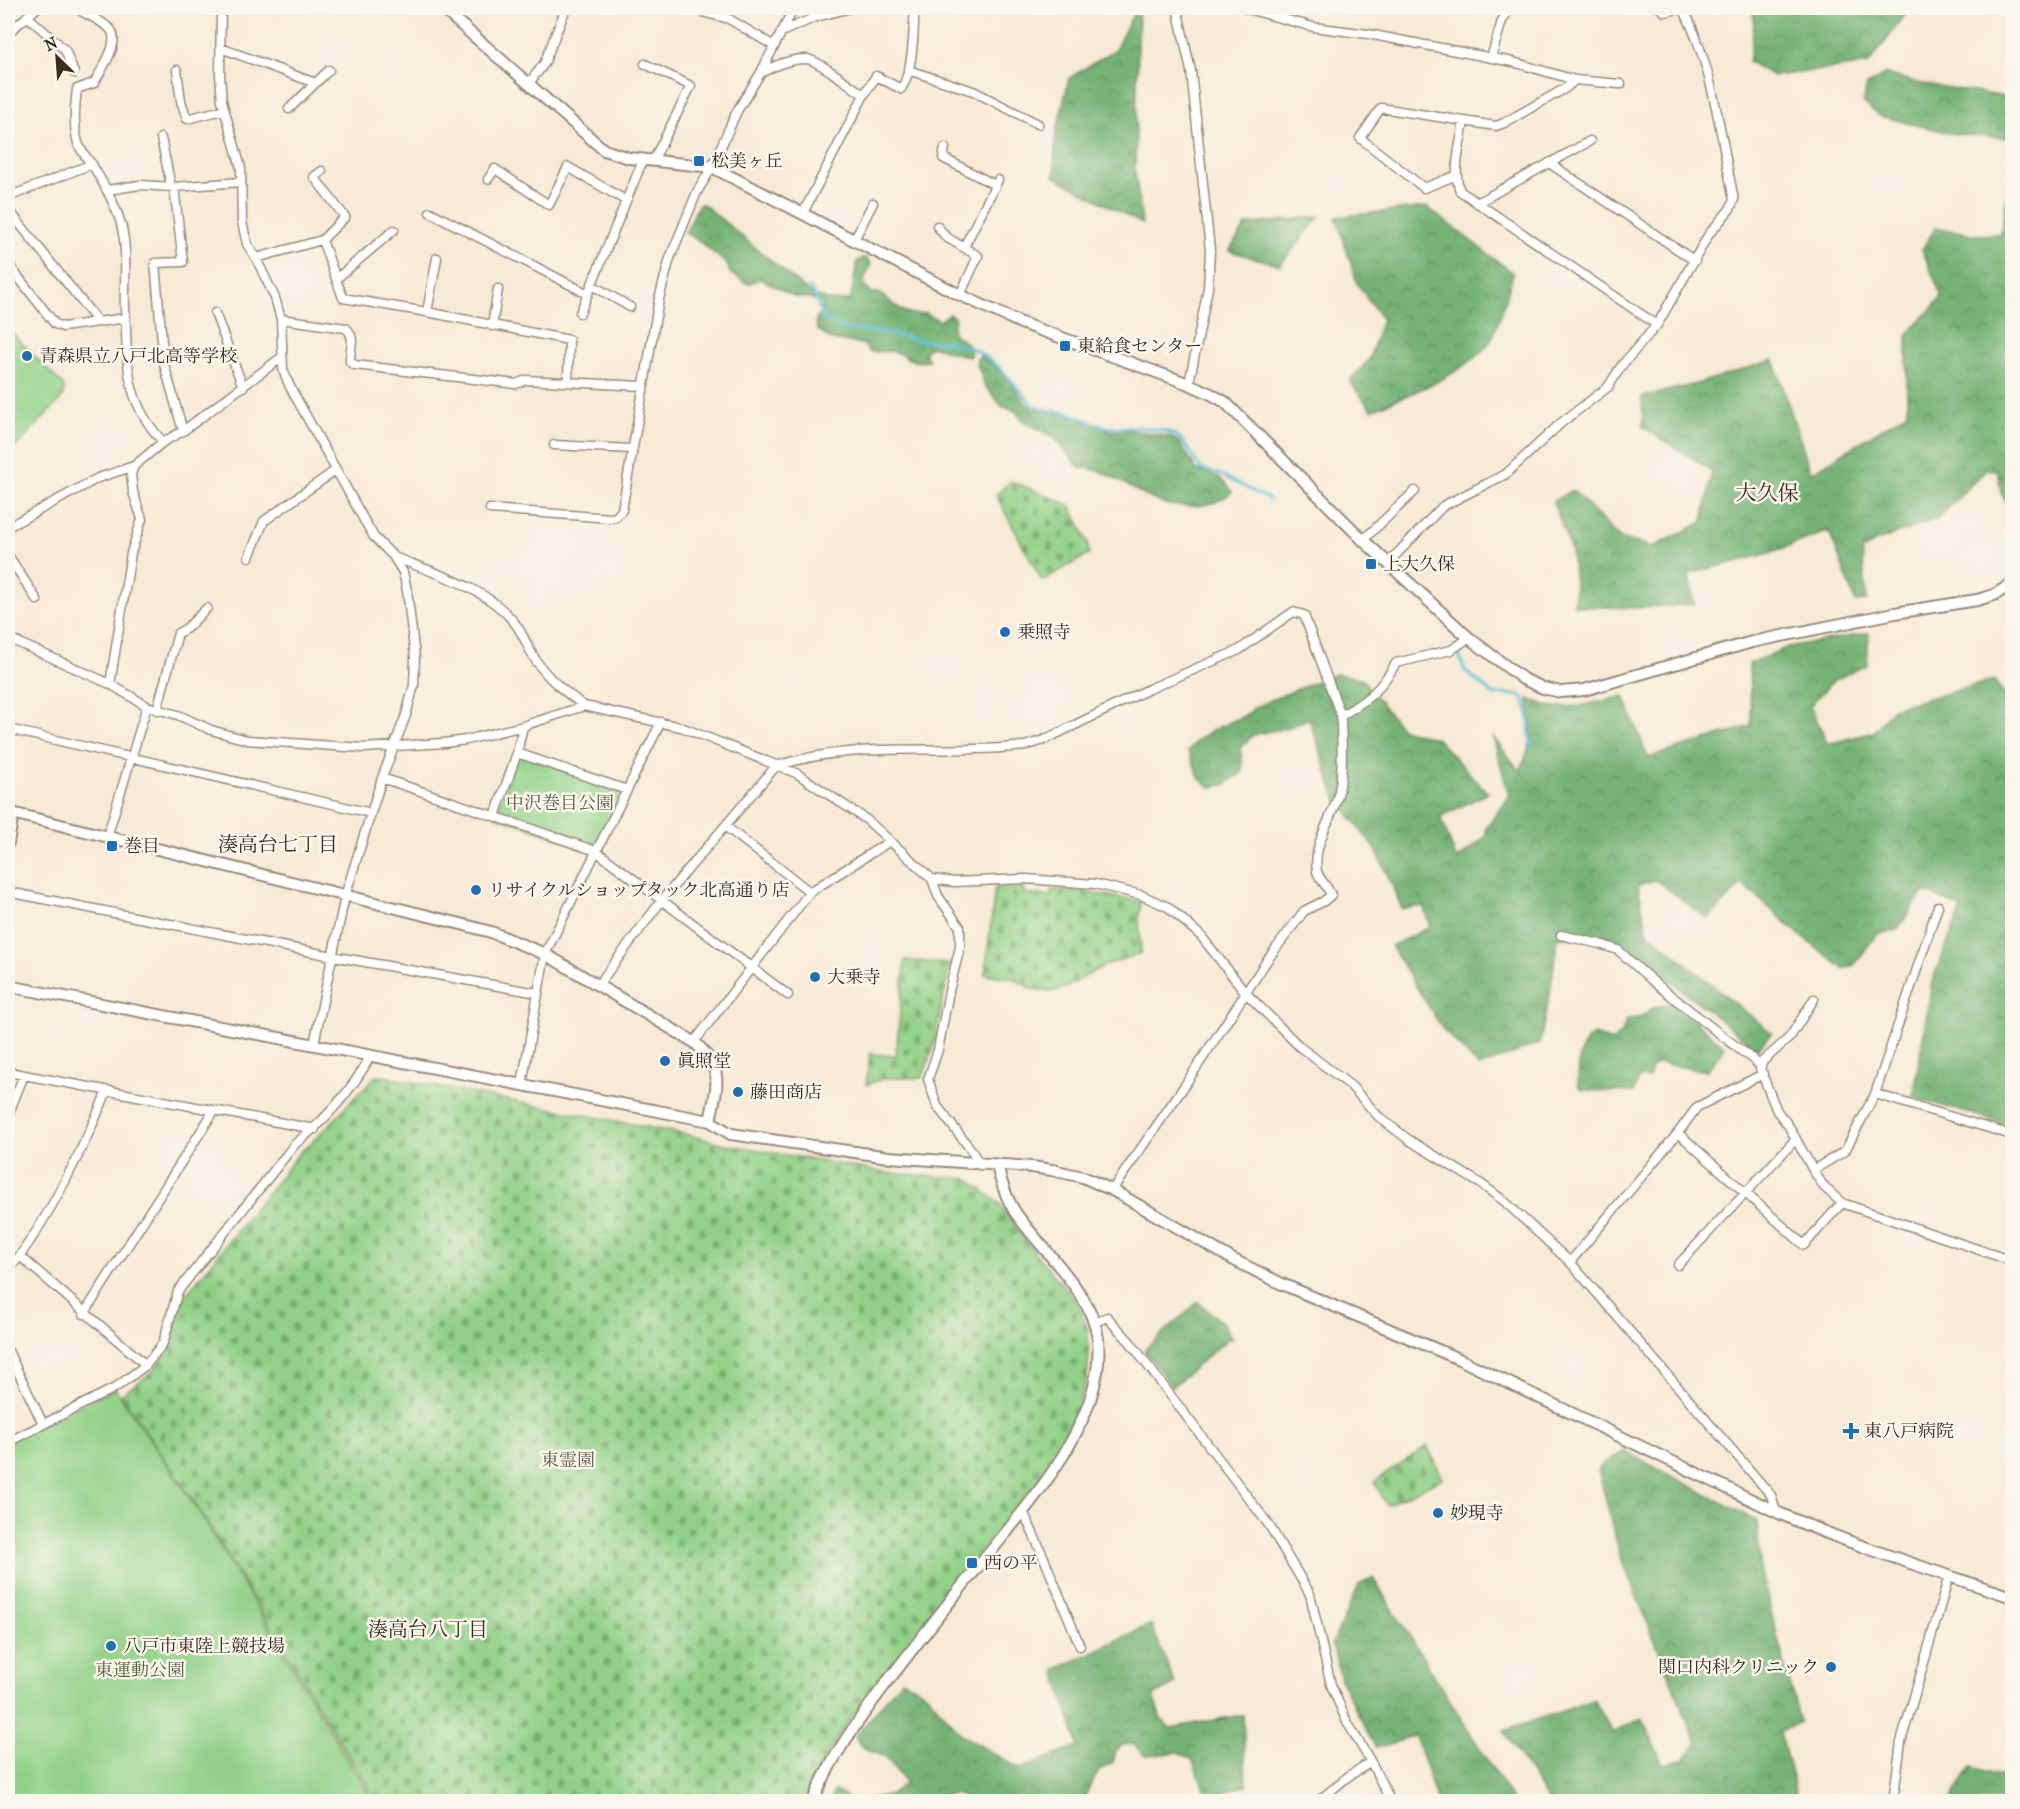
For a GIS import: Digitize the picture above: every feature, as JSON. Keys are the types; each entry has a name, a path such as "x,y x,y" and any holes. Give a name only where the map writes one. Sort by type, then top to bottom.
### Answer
{"street":[{"path":"8,33 37,8"},
{"path":"75,8 111,28 115,39 94,83 77,89 75,123 77,141 107,190 122,227 126,270 127,367 130,386 145,421 163,442"},
{"path":"221,8 220,75 223,110 241,168 243,222 247,244 271,287 281,319 283,369 289,385 374,537 393,556 403,572 415,657 411,698 382,778 345,896 314,1044"},
{"path":"442,8 604,150 629,158 712,167 960,295 1021,323 1189,384 1225,402 1363,540 1469,638 1523,679 1544,688 1561,692 1584,690 1752,642 1895,613 1977,600 1994,595 2013,584"},
{"path":"528,83 544,64 566,8"},
{"path":"490,509 610,518 615,517 622,510 642,386 659,299 670,258 697,192 712,167 737,111 794,8"},
{"path":"780,33 816,17 851,8"},
{"path":"803,213 876,76 901,89 908,70 915,8"},
{"path":"1177,8 1191,71 1210,250 1208,288 1189,384"},
{"path":"1244,8 1313,27 1368,34 1513,62 1575,80 1621,84"},
{"path":"1491,58 1502,21 1510,8"},
{"path":"1388,563 1443,506 1506,474 1561,423 1608,387 1630,355 1657,325 1709,234 1730,209 1734,200 1714,90 1696,34 1683,8 1665,12 1660,8"},
{"path":"691,9 729,19 774,46"},
{"path":"27,16 65,50 74,73"},
{"path":"221,48 315,83"},
{"path":"759,74 771,68 808,59 823,66 864,95"},
{"path":"580,313 625,200 692,86 645,64"},
{"path":"177,69 181,101 187,119 223,110"},
{"path":"289,109 329,70"},
{"path":"908,70 973,90 1038,124"},
{"path":"1457,175 1424,188 1360,138 1381,108 1496,126 1566,88 1575,80"},
{"path":"1464,121 1457,175 1460,191 1657,325"},
{"path":"161,138 173,186 183,262 155,263 164,364 183,431"},
{"path":"1477,203 1590,141"},
{"path":"945,148 943,158 996,182 964,247"},
{"path":"1549,163 1695,261"},
{"path":"8,197 92,164"},
{"path":"488,179 495,170 549,205 568,167 625,200"},
{"path":"256,258 322,240 345,217 314,177 322,171"},
{"path":"107,190 140,185 173,186 241,182"},
{"path":"854,240 873,203"},
{"path":"8,208 98,322"},
{"path":"430,212 588,294"},
{"path":"937,226 946,237 976,254 978,260 960,295"},
{"path":"336,279 394,230"},
{"path":"322,240 343,298 569,340 568,382"},
{"path":"427,312 437,258"},
{"path":"8,264 55,324 63,327 126,318"},
{"path":"592,285 630,307"},
{"path":"492,326 498,289"},
{"path":"215,313 243,387"},
{"path":"281,319 346,328 352,338 350,362 355,365 516,384 526,380 642,386"},
{"path":"8,527 98,478 134,466 163,442 183,431 282,357"},
{"path":"554,445 631,449"},
{"path":"110,684 131,553 142,519 132,492 131,474 134,466"},
{"path":"249,557 264,521 296,496 336,470"},
{"path":"1363,540 1415,491"},
{"path":"8,555 38,600"},
{"path":"393,556 480,593 498,607 514,622 536,661 550,678 584,706 681,727 796,773 867,820 932,879 938,896 960,927 960,947 938,1050 928,1078 937,1106 980,1165"},
{"path":"157,710 178,633 188,628 207,608"},
{"path":"598,985 662,900 776,766 802,757 854,750 1025,746 1044,740 1149,689 1239,650 1293,612 1304,615 1341,716 1342,747 1339,791 1322,834 1317,863 1318,876 1331,895 1304,911 1268,959 1112,1190"},
{"path":"8,638 110,684 147,706 178,715 211,730 247,740 363,748 466,740 523,726 584,706"},
{"path":"1341,716 1371,697 1385,683 1396,663 1451,650 1469,638"},
{"path":"107,837 147,706"},
{"path":"522,1084 545,954 661,722"},
{"path":"495,816 517,753 523,726"},
{"path":"8,729 371,813"},
{"path":"517,753 627,790"},
{"path":"382,778 596,851 788,995"},
{"path":"8,843 10,813 491,932 545,954 694,1042 713,1064 717,1078 710,1121"},
{"path":"725,826 810,891"},
{"path":"694,1042 810,891 890,841"},
{"path":"932,879 954,882 1026,879 1095,884 1141,895 1168,907 1201,936 1246,993 1300,1047 1351,1086 1392,1128 1504,1201 1570,1262 1759,1480 1771,1495 1776,1511"},
{"path":"8,892 332,956 537,993"},
{"path":"1813,1170 1845,1151 1875,1094 1938,906"},
{"path":"1561,935 1618,950 1762,1070"},
{"path":"8,986 710,1121 731,1134 889,1157 1052,1170 1083,1177 1112,1190 1234,1260 1282,1284 1459,1359 1831,1536 2013,1597"},
{"path":"1814,999 1790,1037 1763,1061 1762,1070 1778,1111 1824,1186 1842,1203 2013,1261"},
{"path":"8,1442 115,1388 146,1365 163,1342 178,1291 295,1144 315,1129 354,1083 371,1055"},
{"path":"1570,1262 1697,1107 1762,1070"},
{"path":"8,1072 315,1129"},
{"path":"8,1115 24,1075"},
{"path":"8,1271 20,1256 58,1191 95,1122 107,1091"},
{"path":"1875,1094 2013,1135"},
{"path":"84,1314 214,1110"},
{"path":"1678,1133 1804,1245 1842,1203"},
{"path":"1678,1265 1795,1140"},
{"path":"813,1802 822,1778 848,1735 939,1614 1023,1511 1063,1456 1081,1422 1092,1393 1097,1370 1099,1342 1095,1322 1075,1287 1015,1212 1000,1182 997,1166"},
{"path":"20,1256 84,1314 146,1365"},
{"path":"1095,1322 1107,1317 1130,1342 1269,1525 1310,1594 1331,1685 1347,1722 1391,1802"},
{"path":"8,1351 43,1424"},
{"path":"1023,1511 1080,1646"},
{"path":"1893,1802 1901,1742 1948,1576"},
{"path":"1317,1802 1350,1775 1371,1762"}],"green space":[{"path":"1136,8 1139,8 1135,171 1142,224 1054,176 1055,139 1069,78 1115,50"},
{"path":"1753,8 1912,8 1869,64 1774,76 1749,62 1754,25"},
{"path":"1886,74 1918,83 2012,98 2012,132 2007,138 1954,134 1879,116 1863,102 1867,85"},
{"path":"2009,183 2012,183 2012,513 2001,493 1997,470 1986,470 1937,519 1876,541 1862,551 1867,601 1856,602 1829,531 1770,553 1689,574 1694,604 1634,608 1574,606 1575,583 1571,551 1553,501 1573,490 1619,538 1653,547 1703,522 1712,471 1643,427 1642,397 1696,384 1774,360 1811,473 1907,413 1907,335 1942,297 1922,249 1936,227 1976,235 2001,234"},
{"path":"699,204 703,204 810,293 825,299 840,301 851,299 857,261 865,257 871,264 864,280 865,287 872,293 879,293 905,312 925,313 940,321 949,314 955,318 953,333 968,345 971,353 969,357 931,346 924,353 929,360 917,362 896,352 870,352 863,344 832,340 817,329 816,320 822,311 822,303 810,298 795,297 759,279 748,284 730,273 727,264 698,240 685,233"},
{"path":"1427,207 1513,273 1502,312 1486,347 1447,377 1372,410 1349,381 1369,360 1382,319 1357,283 1336,217"},
{"path":"1320,216 1280,265 1229,251 1246,225"},
{"name":"青森県立八戸北高等学校","path":"8,329 64,386 63,397 8,455"},
{"path":"980,356 994,365 1025,402 1034,409 1068,415 1111,431 1131,430 1171,437 1179,442 1196,469 1218,477 1232,492 1208,505 1174,506 1154,500 1103,472 1080,468 1054,437 1026,423 1014,410 1003,407 985,386 976,361"},
{"path":"1011,481 1070,505 1088,542 1089,554 1042,581 996,495"},
{"path":"1869,633 1867,665 1834,680 1810,705 1828,744 1874,732 1893,708 1994,680 2012,706 2012,1125 1913,1098 1932,981 1962,908 1924,891 1897,930 1877,934 1854,965 1843,969 1742,884 1708,919 1656,880 1638,885 1647,932 1772,1033 1757,1049 1616,938 1558,937 1540,1043 1479,1067 1444,1031 1391,946 1430,927 1423,906 1402,909 1377,851 1336,798 1309,718 1290,727 1253,735 1241,748 1243,772 1224,785 1210,787 1200,779 1188,751 1197,740 1213,730 1278,697 1336,674 1361,678 1402,729 1437,739 1488,793 1440,817 1457,860 1486,836 1485,830 1509,796 1493,737 1520,771 1531,736 1528,699 1551,707 1580,706 1624,696 1648,758 1751,726 1749,664 1788,647"},
{"name":"中沢巻目公園","path":"517,753 627,790 596,851 496,816"},
{"path":"995,888 1024,888 1024,894 1051,896 1052,890 1086,892 1141,901 1139,917 1141,953 1103,966 1067,987 1054,991 1032,989 1013,978 985,974"},
{"path":"905,960 950,964 933,1049 922,1078 886,1078 866,1085 870,1054 896,1056"},
{"path":"1671,1003 1683,1010 1725,1047 1707,1071 1658,1063 1653,1066 1649,1078 1639,1077 1634,1092 1582,1090 1578,1086 1581,1051 1588,1039 1594,1035 1612,1041 1622,1032 1627,1019 1638,1018 1651,1009"},
{"name":"東霊園","path":"377,1075 689,1135 725,1144 888,1173 968,1179 1000,1204 1034,1252 1071,1295 1081,1311 1088,1330 1087,1379 1062,1443 1046,1470 850,1718 819,1768 806,1801 376,1801 202,1514 121,1395 152,1372 169,1349 184,1297 301,1151"},
{"path":"1198,1302 1223,1323 1232,1340 1229,1338 1172,1387 1144,1350"},
{"name":"東運動公園","path":"115,1388 196,1507 373,1801 8,1802 8,1442"},
{"path":"1427,1446 1443,1478 1387,1505 1374,1482"},
{"path":"1624,1451 1757,1521 1761,1574 1800,1722 1780,1732 1798,1801 1548,1801 1504,1731 1594,1700 1613,1733 1642,1718 1663,1764 1683,1760 1697,1744 1619,1553 1598,1468"},
{"path":"1373,1578 1513,1801 1437,1801 1415,1736 1376,1748 1342,1683 1332,1644 1359,1585"},
{"path":"1151,1624 1175,1684 1153,1696 1161,1719 1170,1728 1243,1715 1246,1785 1208,1798 1192,1759 1179,1752 1145,1756 1133,1744 1123,1745 1115,1750 1114,1761 1099,1771 1085,1795 1088,1801 983,1801 953,1794 933,1801 857,1801 891,1794 906,1783 885,1756 867,1750 855,1737 902,1679 927,1694 962,1735 1020,1769 1078,1746 1055,1670"},
{"path":"1971,1767 2010,1778 2006,1801 1951,1801"},
{"path":"834,1791 857,1801 830,1801"}],"waterway":[{"path":"809,287 816,297 822,318 844,329 890,333 922,341 947,342 971,348 1000,368 1034,406 1069,413 1109,428 1136,427 1165,431 1182,440 1201,469 1219,474 1270,500"},
{"path":"1458,652 1465,671 1494,695 1521,696 1527,708 1532,749"}],"place":[{"name":"松美ヶ丘","path":"699,161"},
{"name":"東給食センター","path":"1065,346"},
{"name":"青森県立八戸北高等学校","path":"27,356"},
{"name":"上大久保","path":"1371,564"},
{"name":"乗照寺","path":"1005,632"},
{"name":"巻目","path":"112,846"},
{"name":"リサイクルショップタック北高通り店","path":"476,890"},
{"name":"大乗寺","path":"815,977"},
{"name":"眞照堂","path":"665,1061"},
{"name":"藤田商店","path":"738,1092"},
{"name":"東八戸病院","path":"1851,1431"},
{"name":"妙現寺","path":"1438,1513"},
{"name":"西の平","path":"972,1563"},
{"name":"八戸市東陸上競技場","path":"111,1646"},
{"name":"関口内科クリニック","path":"1831,1667"}],"district":[{"name":"大久保","path":"1767,493"},
{"name":"湊高台七丁目","path":"278,844"},
{"name":"湊高台八丁目","path":"428,1629"}]}
